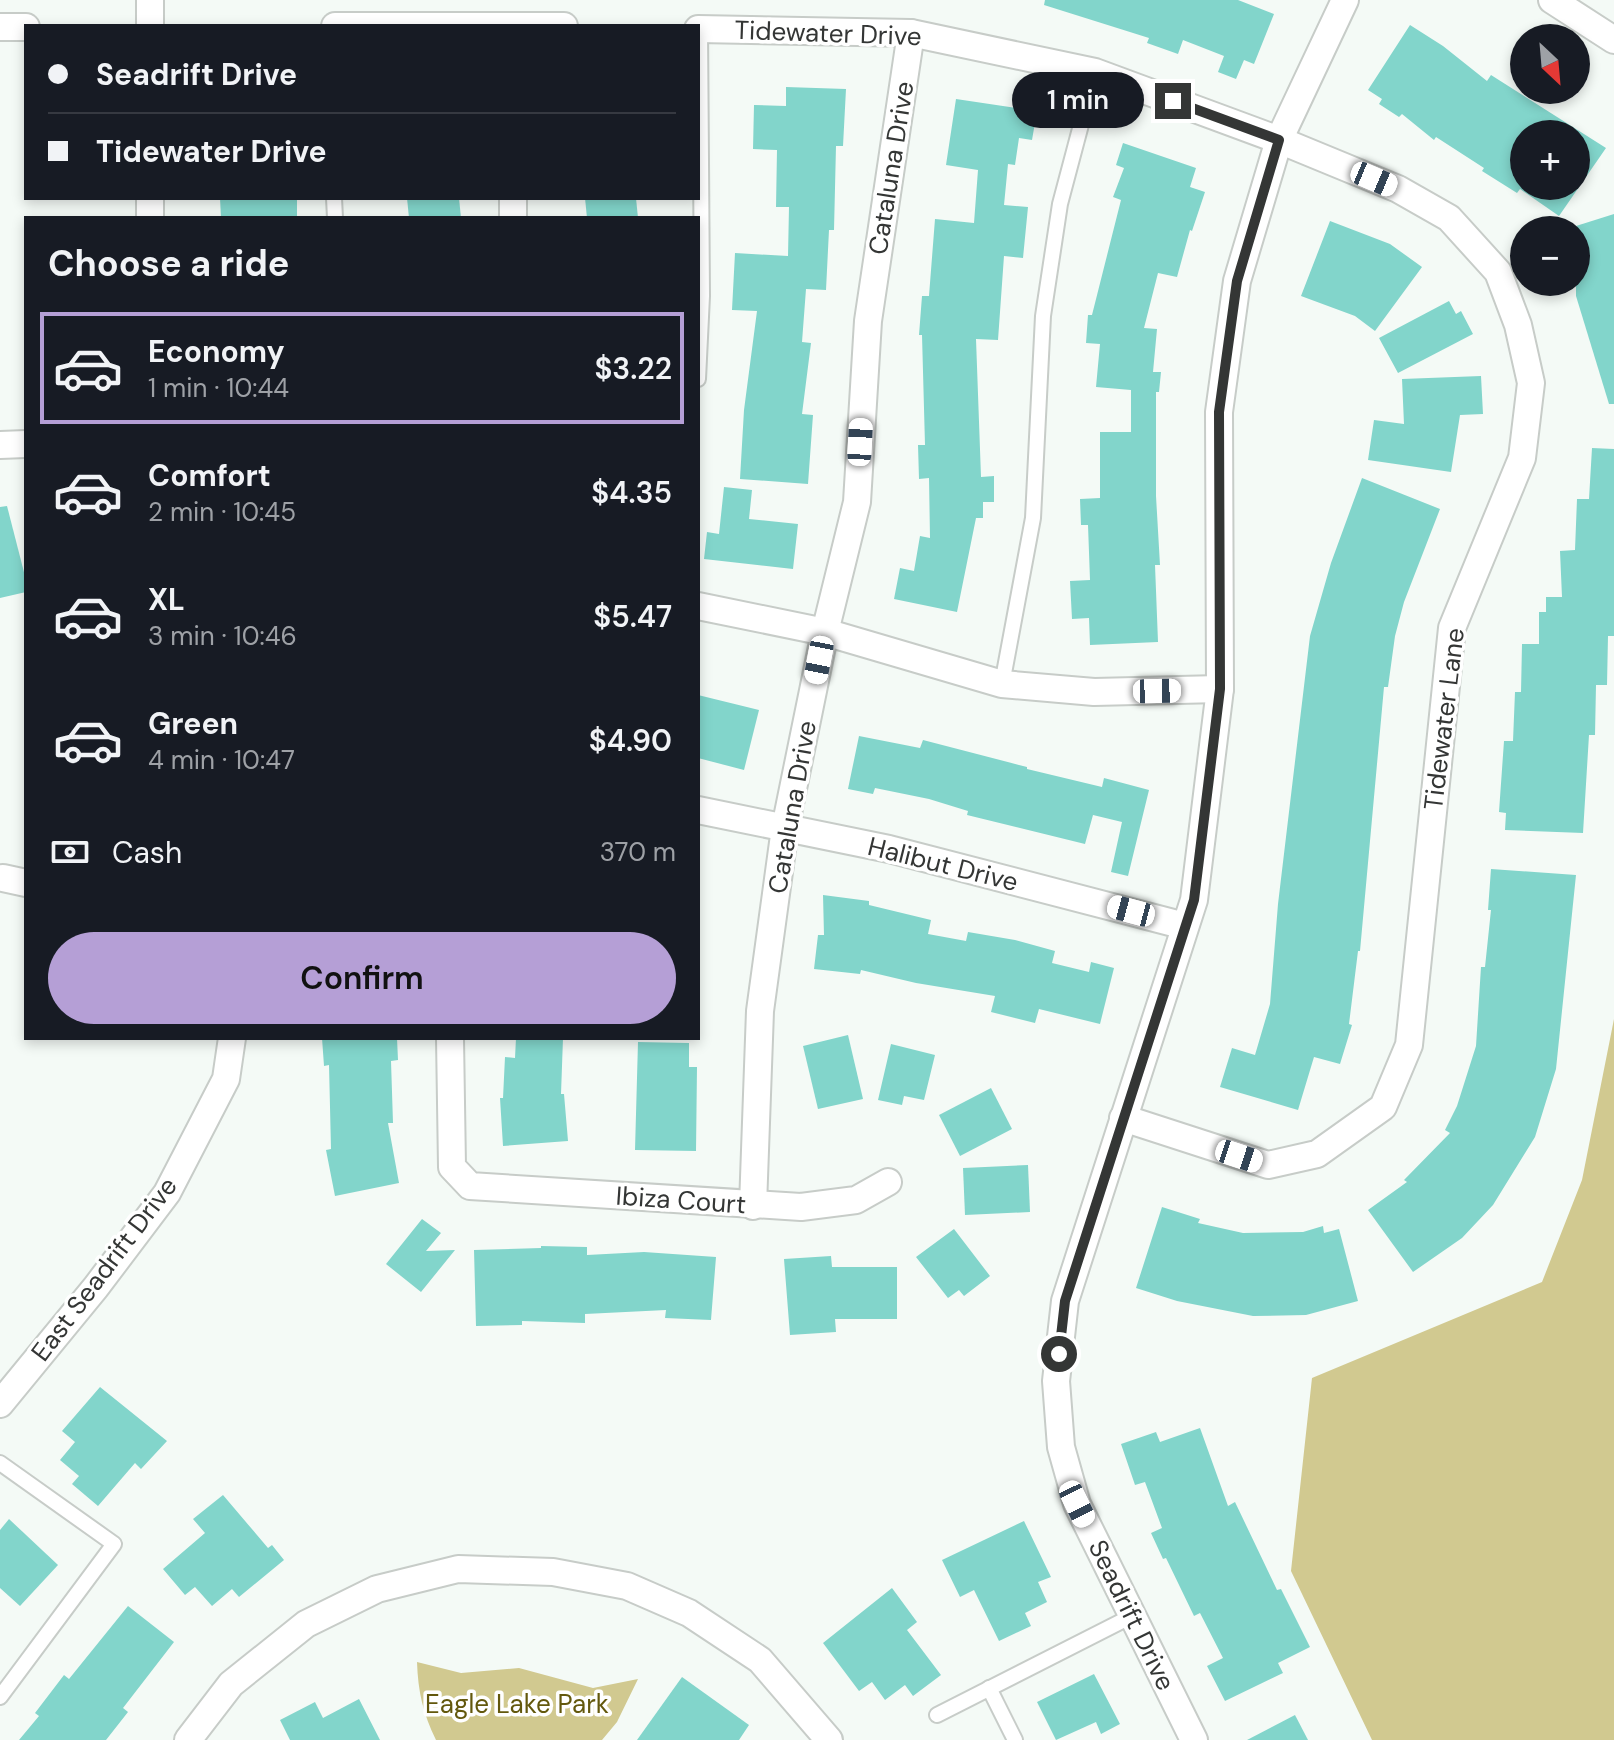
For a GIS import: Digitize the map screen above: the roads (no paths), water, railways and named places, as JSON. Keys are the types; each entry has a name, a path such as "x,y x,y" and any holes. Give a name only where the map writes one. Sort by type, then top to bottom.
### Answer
{"street":[{"path":"150,0 150,24"},
{"name":"Seadrift Drive","path":"1194,1740 1077,1504 1061,1447 1056,1381 1065,1301 1194,900 1220,689 1219,412 1237,281 1279,140 1345,0"},
{"path":"1552,0 1614,40"},
{"path":"0,27 24,27"},
{"name":"Tidewater Drive","path":"700,29 911,33 1095,72 1279,140"},
{"name":"Cataluna Drive","path":"753,1206 760,1011 785,828 825,632 857,502 868,321 911,33"},
{"name":"Tidewater Lane","path":"1123,1118 1268,1165 1317,1154 1383,1107 1409,1045 1452,628 1522,458 1531,383 1518,325 1498,272 1449,218 1398,189 1279,140"},
{"path":"0,445 24,444"},
{"path":"700,606 825,632 1002,684 1094,692 1220,689"},
{"name":"Halibut Drive","path":"700,810 889,849 1185,926"},
{"name":"East Seadrift Drive","path":"0,1404 96,1287 167,1193 226,1079 232,1040"},
{"name":"Ibiza Court","path":"450,1040 452,1167 470,1186 801,1207 856,1200 888,1182"},
{"path":"188,1740 231,1684 306,1624 377,1589 458,1569 553,1572 627,1586 689,1613 760,1660 829,1740"}],"lane":[{"path":"1002,684 1033,518 1043,316 1051,260 1060,204 1095,72"},
{"path":"700,118 700,338"},
{"path":"0,1463 114,1544 0,1697"},
{"path":"937,1715 1132,1616"},
{"path":"989,1688 1015,1740"}],"park label":[{"name":"Eagle Lake Park","path":"517,1704"}]}
